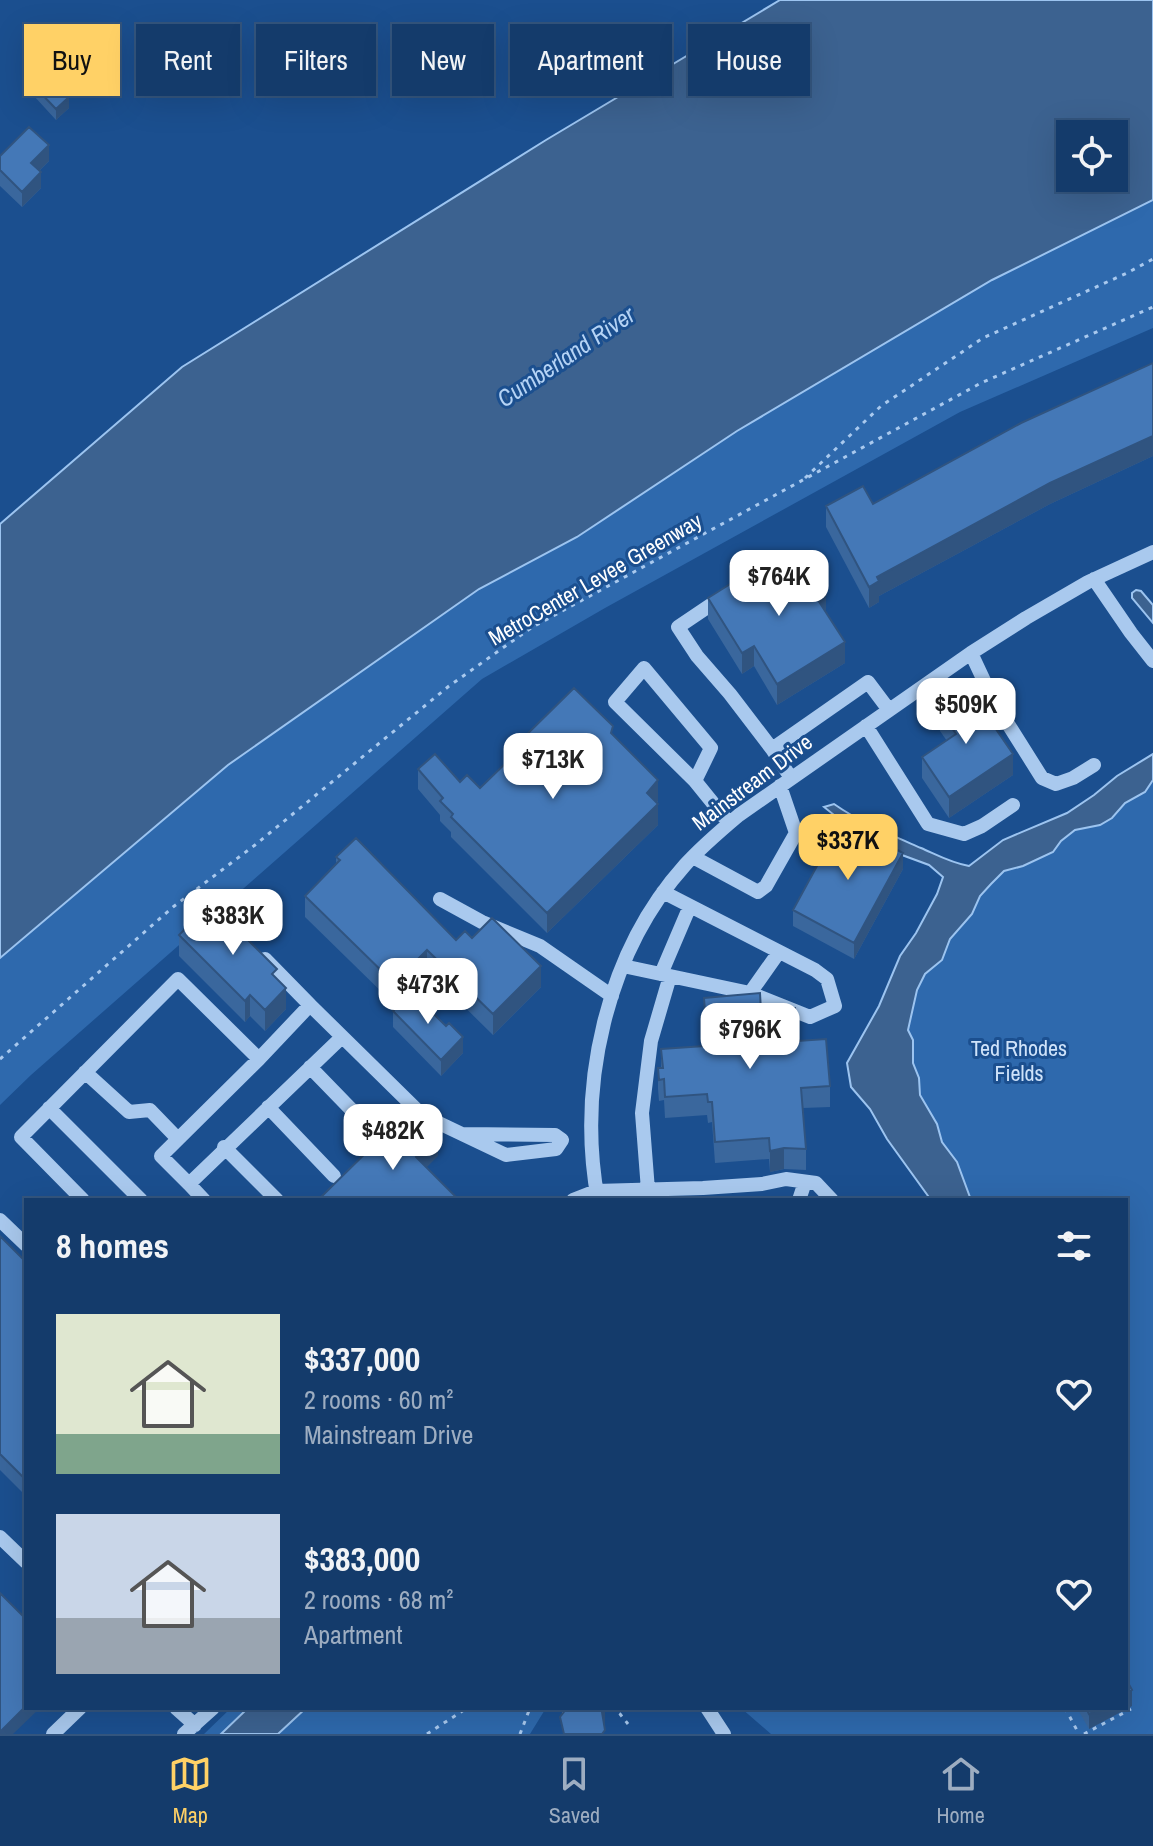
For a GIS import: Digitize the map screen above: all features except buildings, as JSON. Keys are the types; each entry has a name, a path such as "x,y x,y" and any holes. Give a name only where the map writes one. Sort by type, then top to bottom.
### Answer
{"street":[{"name":"Mainstream Drive","path":"597,1196 591,1139 592,1086 597,1052 612,996 646,920 663,892 693,857 729,823 971,653 1094,579 1153,552"},
{"path":"693,857 758,892 766,886 796,833 786,782 772,749 697,656 678,627 777,560"},
{"path":"1094,579 1153,661"},
{"path":"971,653 993,700 1042,778 1056,784 1094,765"},
{"path":"695,781 711,748 644,668 615,702 695,781 729,823"},
{"path":"772,749 868,682 889,710"},
{"path":"866,726 928,824 964,834 1013,805"},
{"path":"623,966 750,993 810,1017 835,1006 827,979 815,970 663,892"},
{"path":"440,899 482,922 540,946 612,996"},
{"path":"654,1193 642,1113 651,1041 666,975 690,906"},
{"path":"258,952 422,1115 506,1155 556,1149 562,1140"},
{"path":"750,993 779,952"},
{"path":"81,1198 21,1137 178,979 259,1059"},
{"path":"202,1198 161,1156 310,1005"},
{"path":"189,1184 224,1147 342,1037"},
{"path":"310,1067 376,1135"},
{"path":"85,1072 129,1112 150,1110 178,1139"},
{"path":"268,1107 334,1176"},
{"path":"49,1108 139,1198"},
{"path":"463,1134 555,1135 562,1140 591,1139"},
{"path":"224,1147 275,1198"},
{"path":"597,1196 754,1192 786,1179 816,1183 830,1198"},
{"path":"800,1198 805,1182"},
{"path":"0,1220 24,1243"},
{"path":"0,1537 24,1560"},
{"path":"53,1734 78,1710"},
{"path":"177,1710 189,1730 211,1710"},
{"path":"708,1710 724,1734"}],"path":[{"path":"799,483 881,406 983,338 1153,259"},
{"name":"MetroCenter Levee Greenway","path":"0,1059 173,907 255,845 449,686 531,628 981,383 1153,307"},
{"path":"1066,1710 1082,1734 1131,1709"},
{"path":"427,1734 464,1710"},
{"path":"520,1734 529,1710"},
{"path":"558,1710 576,1711"},
{"path":"614,1710 628,1724"}],"green space":[{"path":"1153,200 1153,328 960,412 482,679 0,1105 0,958 228,765 479,589 577,537 737,431 992,280"},
{"name":"Ted Rhodes Fields","path":"1153,770 1153,1734 771,1734 743,1710 1128,1710 1128,1198 943,1198 867,1070 948,902"},
{"path":"229,1710 545,1710 530,1734 204,1734"}],"water":[{"name":"Cumberland River","path":"780,0 1153,0 1153,200 992,280 737,431 577,537 479,589 228,765 0,958 0,524 182,367 620,96 672,96 672,65 688,55 688,96 810,96 810,24 740,24"},
{"path":"1136,590 1141,591 1153,605 1153,623 1132,598"},
{"path":"1153,754 1153,780 1145,792 1125,803 1112,818 1100,825 1075,830 1053,852 1004,871 991,884 980,896 972,914 950,939 942,960 925,974 917,990 908,1030 913,1040 913,1063 919,1078 920,1095 937,1124 942,1142 957,1162 970,1198 930,1198 887,1139 870,1109 851,1087 847,1063 879,1006 900,956 937,894 943,877 929,865 902,855 889,844 839,819 824,807 834,804 887,833 969,866 1003,840 1067,813"},
{"path":"246,1710 304,1710 278,1734 221,1734"}]}
